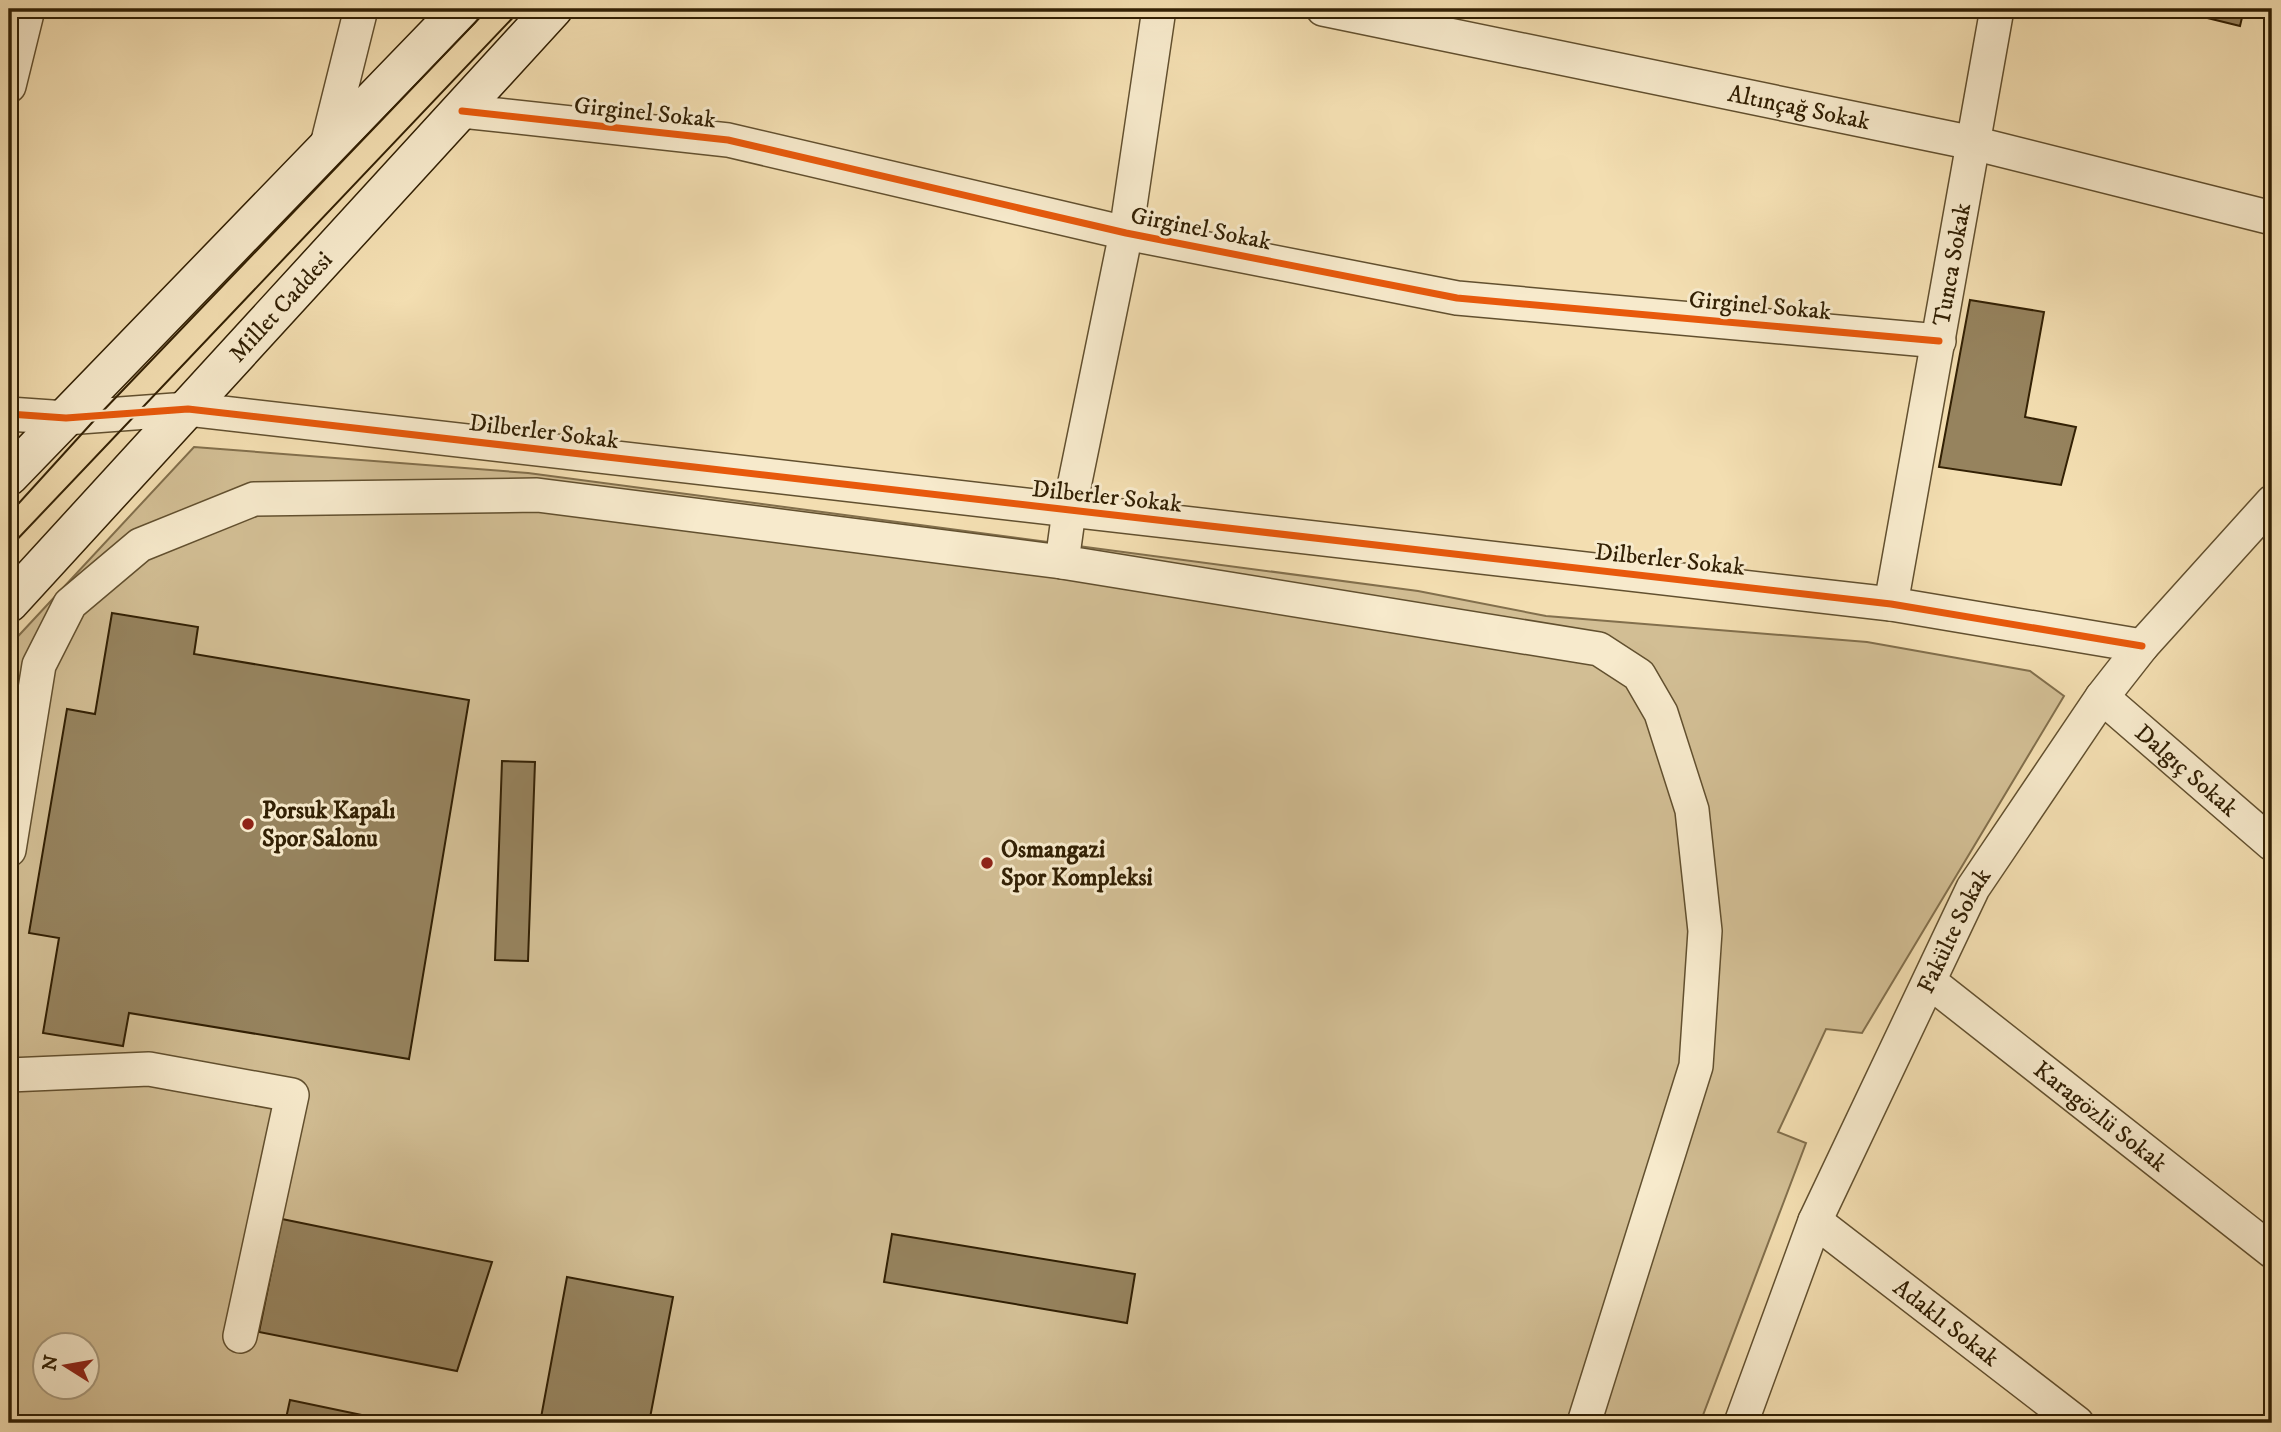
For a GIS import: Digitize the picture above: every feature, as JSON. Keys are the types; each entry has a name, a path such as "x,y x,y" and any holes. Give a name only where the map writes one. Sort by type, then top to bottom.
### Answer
{"main road":[{"path":"9,476 461,9"},
{"name":"Millet Caddesi","path":"9,603 553,9"}],"street":[{"path":"9,86 28,9"},
{"path":"326,149 362,9"},
{"path":"1062,562 1069,511 1126,233 1158,9"},
{"name":"Altınçağ Sokak","path":"1323,9 1973,143 2272,218"},
{"name":"Tunca Sokak","path":"1891,604 1997,9"},
{"name":"Girginel Sokak","path":"461,111 728,140 1126,233 1457,298 1939,341"},
{"name":"Dilberler Sokak","path":"9,414 66,418 188,409 1891,604 2142,646"},
{"path":"9,850 39,664 70,604 140,545 254,499 537,495 1062,562 1598,649 1639,676 1661,713 1692,810 1705,931 1696,1066 1584,1423"},
{"name":"Fakülte Sokak","path":"1741,1423 1815,1221 1973,888 2102,697 2142,646 2272,502"},
{"name":"Dalgıç Sokak","path":"2102,697 2272,844"},
{"name":"Karagözlü Sokak","path":"1930,982 2272,1251"},
{"path":"9,1075 149,1069 292,1095 240,1336"},
{"name":"Adaklı Sokak","path":"1815,1221 2077,1423"}],"shaded area":[{"name":"Osmangazi Spor Kompleksi","path":"194,447 528,473 1418,591 1546,616 1867,642 2030,671 2064,696 1862,1033 1826,1029 1778,1132 1806,1143 1700,1423 9,1423 9,646"}],"building":[{"path":"2244,9 2240,26 2179,11"},
{"path":"1970,300 2044,312 2025,417 2076,427 2061,485 1939,467"},
{"name":"Porsuk Kapalı Spor Salonu","path":"112,613 198,627 194,654 469,700 409,1059 129,1013 123,1046 43,1033 59,938 29,933 67,709 95,714"},
{"path":"502,761 535,762 528,961 495,960"},
{"path":"282,1219 492,1262 457,1371 259,1332"},
{"path":"892,1234 1135,1274 1127,1323 884,1282"},
{"path":"567,1277 673,1297 649,1423 540,1423"},
{"path":"290,1400 400,1423 285,1423"}],"tram line":[{"path":"9,514 99,415 488,9"},
{"path":"9,548 521,9"}],"cycle path":[{"path":"462,111 728,140 1126,233 1457,298 1939,341"},
{"path":"9,414 66,418 188,409 1891,604 2142,646"}],"place":[{"name":"Porsuk Kapalı Spor Salonu","path":"248,824"},
{"name":"Osmangazi Spor Kompleksi","path":"987,863"}]}
